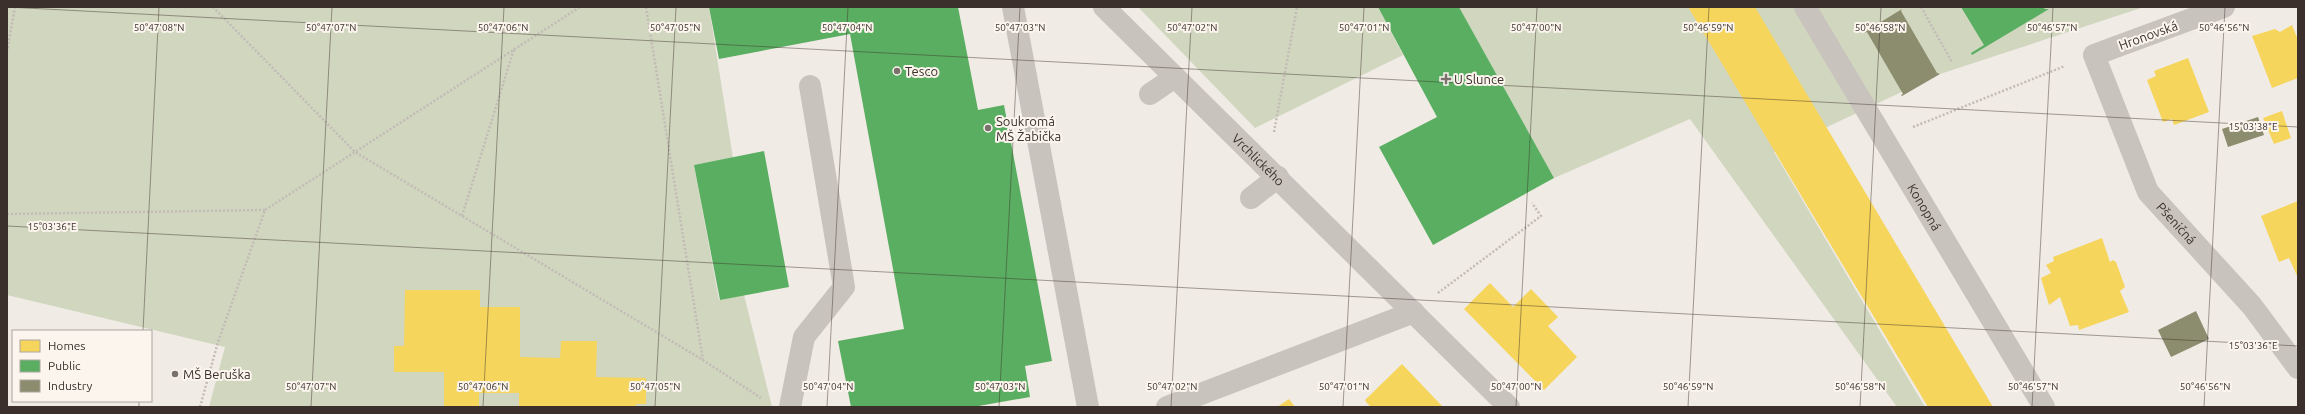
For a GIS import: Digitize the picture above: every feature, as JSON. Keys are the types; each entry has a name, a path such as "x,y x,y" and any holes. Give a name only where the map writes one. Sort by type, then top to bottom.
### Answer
{"street":[{"path":"1013,7 1088,407"},
{"name":"Vrchlického","path":"1104,7 1273,172 1509,407"},
{"name":"Konopná","path":"1805,7 1885,138 2044,407"},
{"name":"Hronovská","path":"2094,55 2224,7"},
{"name":"Pšeničná","path":"2094,55 2148,192 2252,306 2298,368"},
{"path":"1150,94 1176,77"},
{"path":"790,407 804,336 844,287 810,86"},
{"path":"1251,198 1273,172"},
{"path":"1167,407 1414,312"}],"path":[{"path":"7,52 15,7"},
{"path":"213,7 355,152 703,360 762,398"},
{"path":"7,214 265,210 580,7"},
{"path":"646,7 703,360"},
{"path":"1273,172 1297,7"},
{"path":"1921,7 1952,62"},
{"path":"462,216 514,49"},
{"path":"1885,138 2094,55"},
{"path":"1414,312 1541,216 1532,203"},
{"path":"200,407 218,342 265,210"}],"green space":[{"path":"7,7 709,7 733,158 694,165 719,300 744,295 772,407 209,407 225,347 7,295"},
{"path":"1138,7 1378,7 1403,55 1255,128"},
{"path":"1459,7 2144,7 1940,74 1774,152 1925,407 1897,407 1690,119 1554,178"}],"building: Homes":[{"path":"1688,7 1755,7 1993,407 1928,407"},
{"path":"2292,25 2298,40 2298,78 2272,88 2252,36 2275,29 2280,32"},
{"path":"2188,58 2209,112 2174,125 2172,119 2163,122 2147,80 2156,76 2154,71"},
{"path":"2282,111 2291,138 2274,144 2263,118"},
{"path":"2298,201 2298,278 2289,258 2279,262 2261,216"},
{"path":"2102,238 2110,262 2113,260 2116,262 2125,287 2120,291 2129,312 2079,330 2078,325 2070,326 2060,297 2049,305 2041,278 2051,273 2046,265 2054,261 2053,257"},
{"path":"1490,283 1513,307 1531,289 1558,317 1548,326 1577,357 1544,390 1464,309"},
{"path":"405,290 480,290 480,307 520,307 520,357 560,358 561,341 597,341 596,377 646,378 646,404 636,404 636,407 519,407 519,393 479,393 479,407 444,407 444,372 394,372 394,346 404,346"},
{"path":"1402,364 1443,407 1371,407 1366,402 1365,400"},
{"path":"1289,399 1295,407 1277,407"}],"building: Public":[{"path":"709,7 958,7 978,110 1004,105 1052,361 1025,366 1030,397 973,407 851,407 838,341 904,329 850,34 719,59"},
{"path":"1378,7 1459,7 1554,178 1433,245 1379,147 1437,117"},
{"path":"1961,7 2043,7 2045,9 2049,9 1972,55 1971,53 1984,45"},
{"path":"764,151 789,287 720,300 694,165"}],"building: Industry":[{"path":"1902,9 1901,11 1937,73 1940,74 1902,96 1901,95 1903,94 1867,32 1863,33"},
{"path":"2258,117 2264,135 2228,147 2222,129"},
{"path":"2196,311 2209,339 2171,357 2158,330"}],"place":[{"name":"Tesco","path":"897,71"},
{"name":"U Slunce","path":"1446,79"},
{"name":"Soukromá MŠ Žabička","path":"988,128"},
{"name":"MŠ Beruška","path":"175,374"}]}
